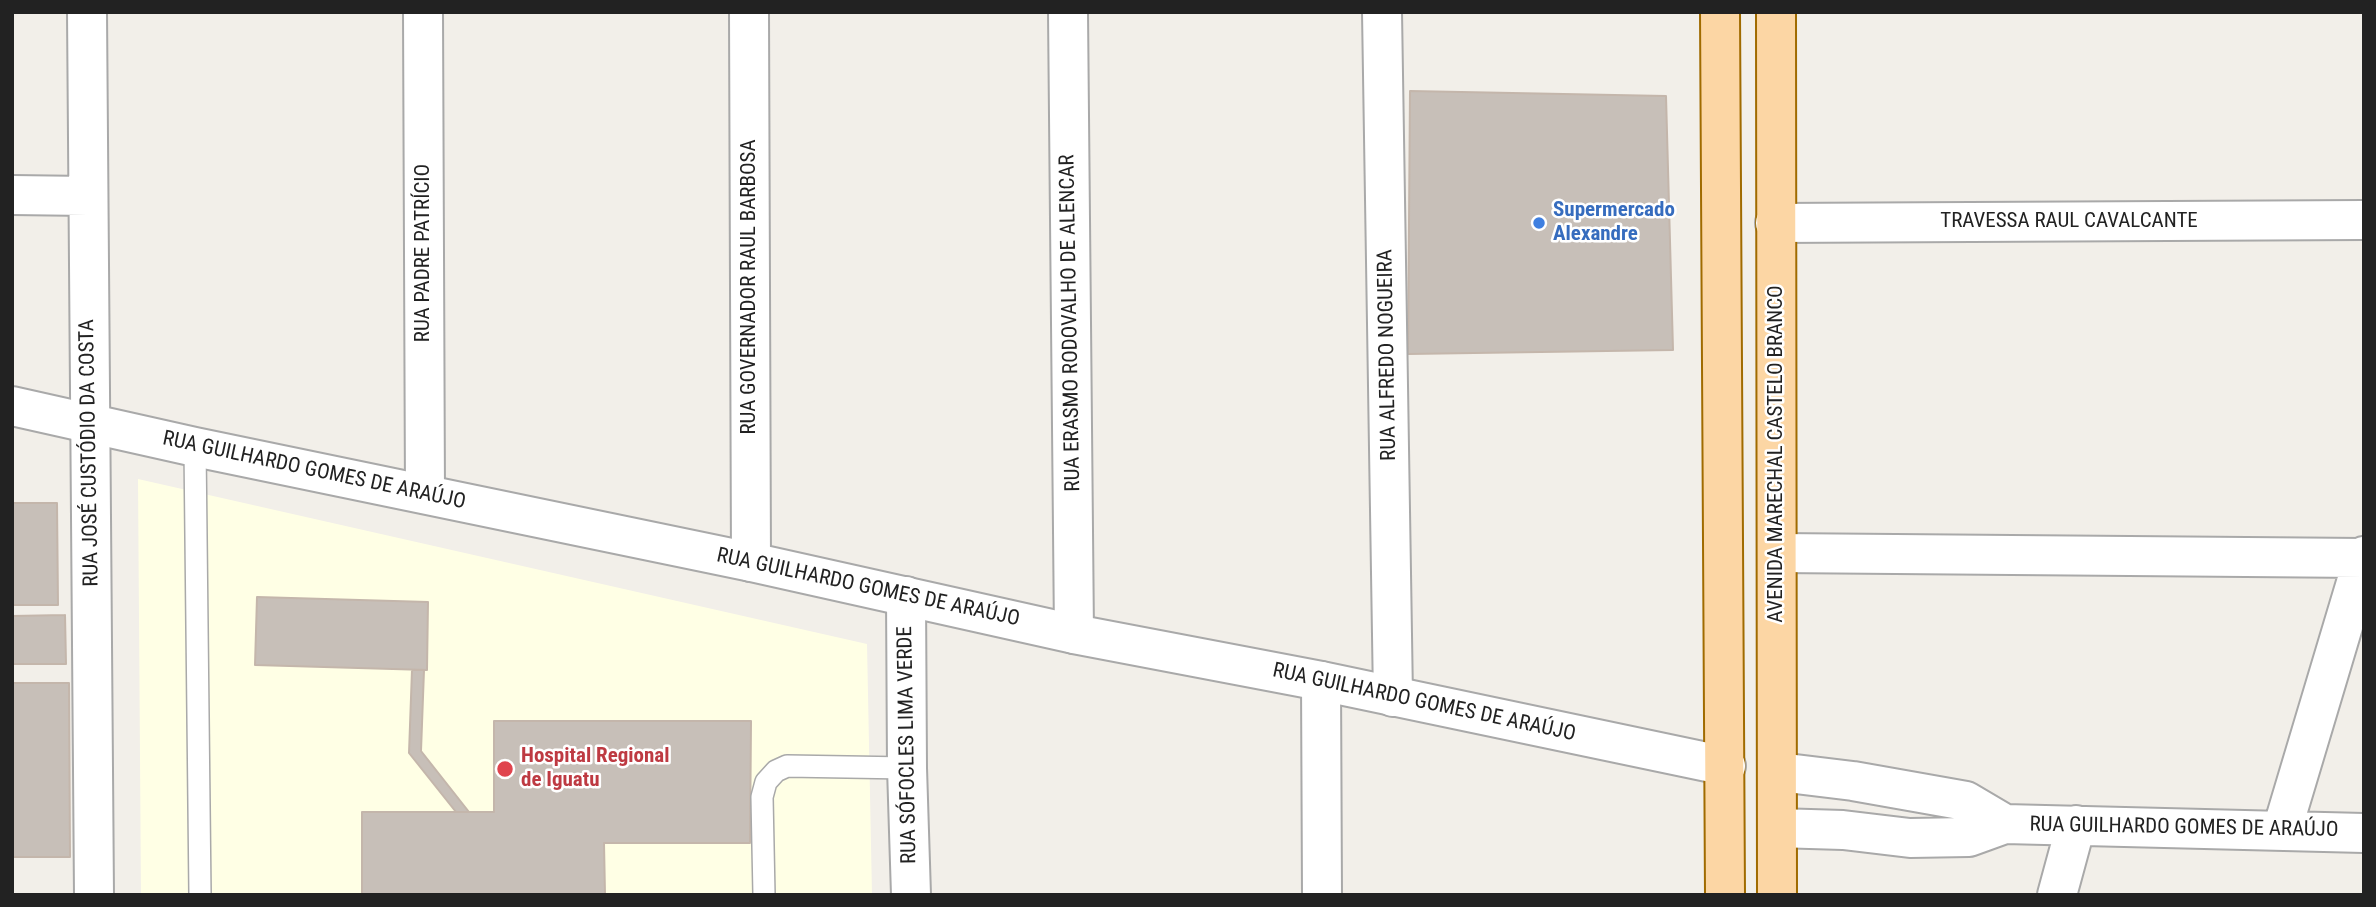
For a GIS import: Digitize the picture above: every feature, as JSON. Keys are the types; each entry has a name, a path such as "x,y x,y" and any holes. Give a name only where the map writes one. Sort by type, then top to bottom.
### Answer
{"main road":[{"path":"1720,12 1725,895"},
{"name":"AVENIDA MARECHAL CASTELO BRANCO","path":"1776,12 1779,772 1777,895"}],"street":[{"name":"RUA JOSÉ CUSTÓDIO DA COSTA","path":"87,12 93,895"},
{"name":"RUA PADRE PATRÍCIO","path":"423,12 425,494"},
{"name":"RUA GOVERNADOR RAUL BARBOSA","path":"749,12 751,562"},
{"name":"RUA ERASMO RODOVALHO DE ALENCAR","path":"1068,12 1074,634"},
{"name":"RUA ALFREDO NOGUEIRA","path":"1382,12 1393,697"},
{"path":"12,195 88,196"},
{"name":"TRAVESSA RAUL CAVALCANTE","path":"1775,223 2364,220"},
{"name":"RUA GUILHARDO GOMES DE ARAÚJO","path":"12,406 195,447 751,562 1074,634 1321,681 1726,766"},
{"path":"1778,553 2363,557 2282,830"},
{"name":"RUA SÓFOCLES LIMA VERDE","path":"906,596 906,768 911,895"},
{"path":"1321,681 1322,895"},
{"name":"RUA GUILHARDO GOMES DE ARAÚJO","path":"1779,772 1853,781 1966,801 2005,824"},
{"name":"RUA GUILHARDO GOMES DE ARAÚJO","path":"1777,828 1843,830 1910,838 1969,837 2005,824 2364,833"},
{"path":"2057,895 2076,825"}],"lane":[{"path":"195,447 200,895"},
{"path":"764,895 762,797 766,782 776,771 787,766 906,768"}],"shaded area":[{"name":"Hospital Regional de Iguatu","path":"138,479 867,644 872,895 141,895"}],"building":[{"name":"Supermercado Alexandre","path":"1410,91 1666,96 1673,350 1408,354"},
{"path":"12,503 57,503 58,605 12,605"},
{"path":"257,597 428,602 427,670 255,665"},
{"path":"65,615 66,664 12,664 12,616"},
{"path":"412,670 424,670 421,751 469,812 456,812 409,753"},
{"path":"12,683 69,683 70,857 12,857"},
{"path":"494,721 751,721 750,843 604,843 605,895 362,895 362,812 494,812"}],"place":[{"name":"Supermercado Alexandre","path":"1539,223"},
{"name":"Hospital Regional de Iguatu","path":"505,769"}]}
